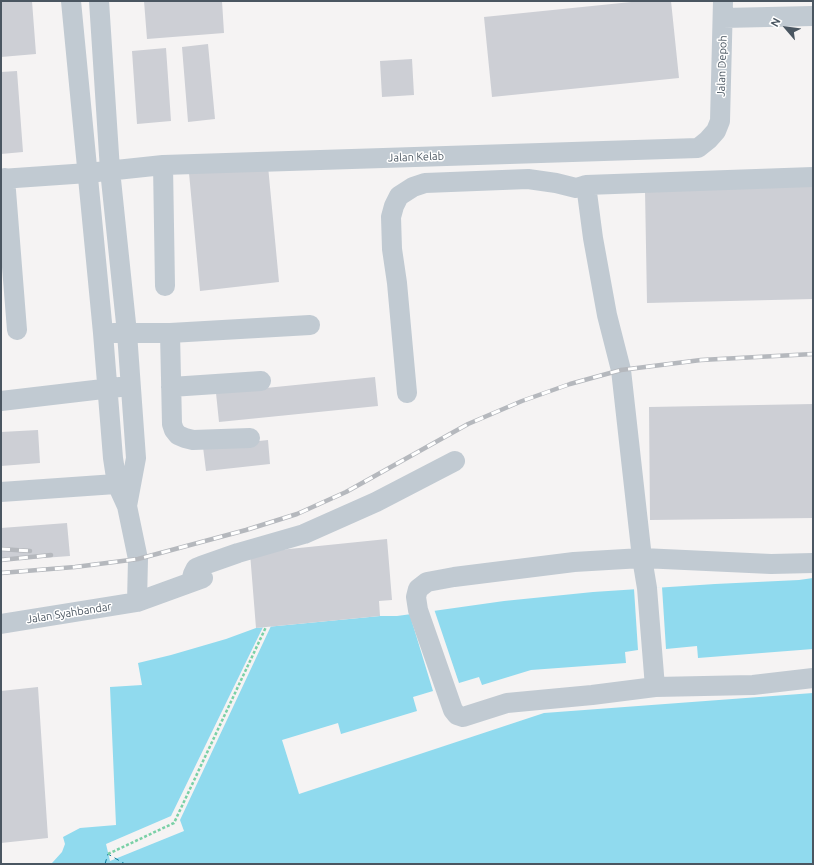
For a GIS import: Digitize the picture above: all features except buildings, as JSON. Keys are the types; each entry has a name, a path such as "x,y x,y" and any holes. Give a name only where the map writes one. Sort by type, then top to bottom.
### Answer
{"street":[{"path":"71,1 103,333 113,458 124,484 138,559 137,602"},
{"path":"99,1 110,170 127,333 136,458 124,484"},
{"path":"723,10 813,16"},
{"name":"Jalan Depoh","path":"716,131 720,121 723,10"},
{"name":"Jalan Kelab","path":"3,178 88,173 163,165 698,148 716,131"},
{"path":"163,165 165,286"},
{"path":"407,393 397,283 392,249 391,217 399,196 413,186 425,183 528,179 556,183 576,188 586,185 813,177"},
{"path":"3,178 17,330"},
{"path":"586,185 593,238 607,315 621,370 642,558 647,588 655,686"},
{"path":"103,333 170,333 310,325"},
{"path":"170,333 172,424 174,430 185,438 194,440 250,438"},
{"path":"171,387 261,381"},
{"path":"1,401 130,385"},
{"path":"190,582 196,568 238,553 304,534 376,502 455,461"},
{"path":"1,492 124,484"},
{"path":"813,564 771,564 642,558 574,562 427,582 418,589 416,597 418,610 453,710 457,715 463,717 507,703 592,695 655,686 752,685 813,678"},
{"name":"Jalan Syahbandar","path":"1,624 137,602 250,561"}],"path":[{"path":"108,854 174,823 266,627"}],"water":[{"path":"813,578 813,864 46,864 52,863 62,852 65,844 63,837 80,828 116,825 110,687 142,685 138,663 226,639 256,628 380,616 397,616 504,601 593,592"}],"pier":[{"path":"662,587 666,649 697,646 698,658 813,649 813,693 544,713 299,794 282,740 338,723 341,734 417,711 413,697 433,691 409,612 434,609 459,683 479,677 482,685 531,670 626,663 625,652 638,650 634,589"},
{"path":"271,626 180,820 184,831 110,861 106,844 171,816 263,627"}],"ferry route":[{"path":"105,864 108,854 125,864"}],"railway":[{"path":"1,573 75,567 138,559 246,530 297,514 346,492 468,424 522,401 570,384 621,370 701,360 813,354"},
{"path":"1,549 30,551"},
{"path":"1,560 51,555"}]}
